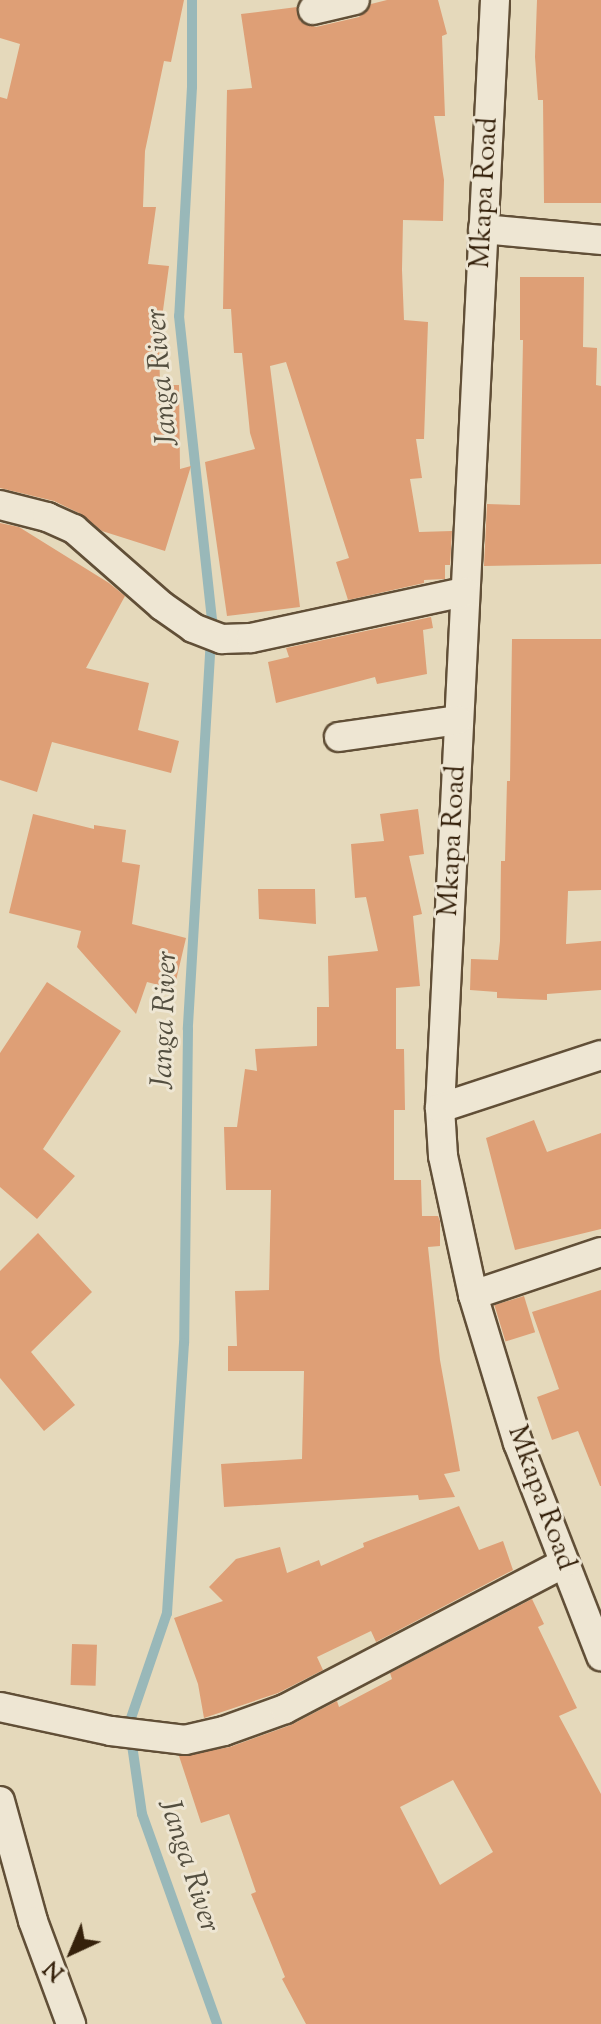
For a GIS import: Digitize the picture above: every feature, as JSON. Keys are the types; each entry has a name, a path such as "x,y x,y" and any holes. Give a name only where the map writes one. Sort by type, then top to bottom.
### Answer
{"street":[{"path":"313,10 355,0"},
{"name":"Mkapa Road","path":"495,0 440,1108 449,1199 473,1295 518,1443 564,1563 598,1639"},
{"path":"483,229 601,240"},
{"path":"0,505 47,517 74,529 162,606 193,628 222,639 251,638 464,592"},
{"path":"339,737 458,720"},
{"path":"440,1108 601,1055"},
{"path":"473,1295 601,1252"},
{"path":"0,1707 111,1731 185,1740 224,1731 285,1709 564,1563"},
{"path":"0,1801 33,1921 71,2024"}],"building":[{"path":"0,0 184,0 171,62 164,61 145,151 143,207 156,207 148,264 169,266 159,340 160,385 179,385 180,469 191,466 165,551 102,531 81,514 54,501 0,488 0,97 7,99 20,44 0,38"},
{"path":"387,0 438,0 447,34 442,36 445,116 434,116 444,180 443,221 403,220 402,270 404,320 428,322 424,439 416,439 422,478 410,479 419,532 452,531 450,565 445,565 445,579 424,580 424,583 348,600 336,562 349,558 286,362 270,366 300,607 227,616 205,462 255,449 250,433 242,353 234,353 231,309 223,309 227,90 252,88 241,14 297,7 301,22 316,27 359,17 371,4"},
{"path":"537,0 601,0 601,203 544,203 543,100 538,100 535,57"},
{"path":"520,277 584,277 583,347 597,348 596,385 601,386 601,564 484,566 487,504 520,505 523,340 520,340"},
{"path":"0,523 19,527 125,596 86,668 149,683 138,730 179,741 171,773 52,742 37,792 0,780"},
{"path":"431,617 433,628 423,630 427,674 377,684 375,677 276,703 268,662 289,657 286,648"},
{"path":"512,639 601,639 601,890 568,891 566,944 601,941 601,990 547,994 547,1000 497,998 497,992 470,990 471,959 498,960 501,861 505,861 507,781 510,781"},
{"path":"418,809 424,854 409,856 422,914 413,916 420,986 396,988 396,1049 404,1049 405,1110 394,1110 394,1180 421,1180 422,1216 438,1216 440,1221 440,1246 428,1247 440,1360 460,1471 444,1474 455,1497 419,1500 418,1495 224,1507 221,1464 302,1459 304,1371 228,1371 228,1346 237,1346 235,1291 269,1290 271,1190 226,1190 224,1127 237,1127 245,1069 257,1071 255,1049 317,1046 317,1007 329,1007 328,956 378,951 366,897 355,898 351,844 384,841 380,814"},
{"path":"33,814 94,829 94,825 126,830 122,862 140,865 132,924 186,938 174,989 147,982 136,1014 77,947 81,931 9,913"},
{"path":"258,889 315,889 316,924 259,919"},
{"path":"47,982 121,1031 43,1149 75,1176 37,1219 0,1187 0,1053"},
{"path":"534,1120 547,1152 601,1133 601,1229 515,1250 486,1138"},
{"path":"38,1233 92,1292 31,1352 75,1405 44,1431 0,1378 0,1271"},
{"path":"601,1290 600,1486 578,1431 552,1440 537,1397 559,1389 532,1312"},
{"path":"524,1296 535,1332 505,1341 494,1305"},
{"path":"459,1506 479,1550 503,1541 513,1570 376,1642 371,1631 317,1657 323,1670 278,1693 204,1718 198,1684 174,1618 223,1601 209,1587 236,1559 280,1547 287,1573 319,1560 321,1566 364,1547 363,1543"},
{"path":"532,1599 544,1624 538,1627 577,1708 559,1716 601,1794 601,2024 306,2024 282,1979 285,1977 251,1894 256,1892 229,1814 201,1823 179,1756 230,1747 291,1725 337,1701 339,1707 392,1679 390,1673","holes":["453,1780 493,1852 440,1885 400,1807"]},
{"path":"72,1644 97,1645 96,1686 71,1685"}],"waterway":[{"name":"Janga River","path":"192,0 192,87 179,316 212,621 188,1029 184,1343 167,1613 129,1724 142,1814 217,2024"}]}
